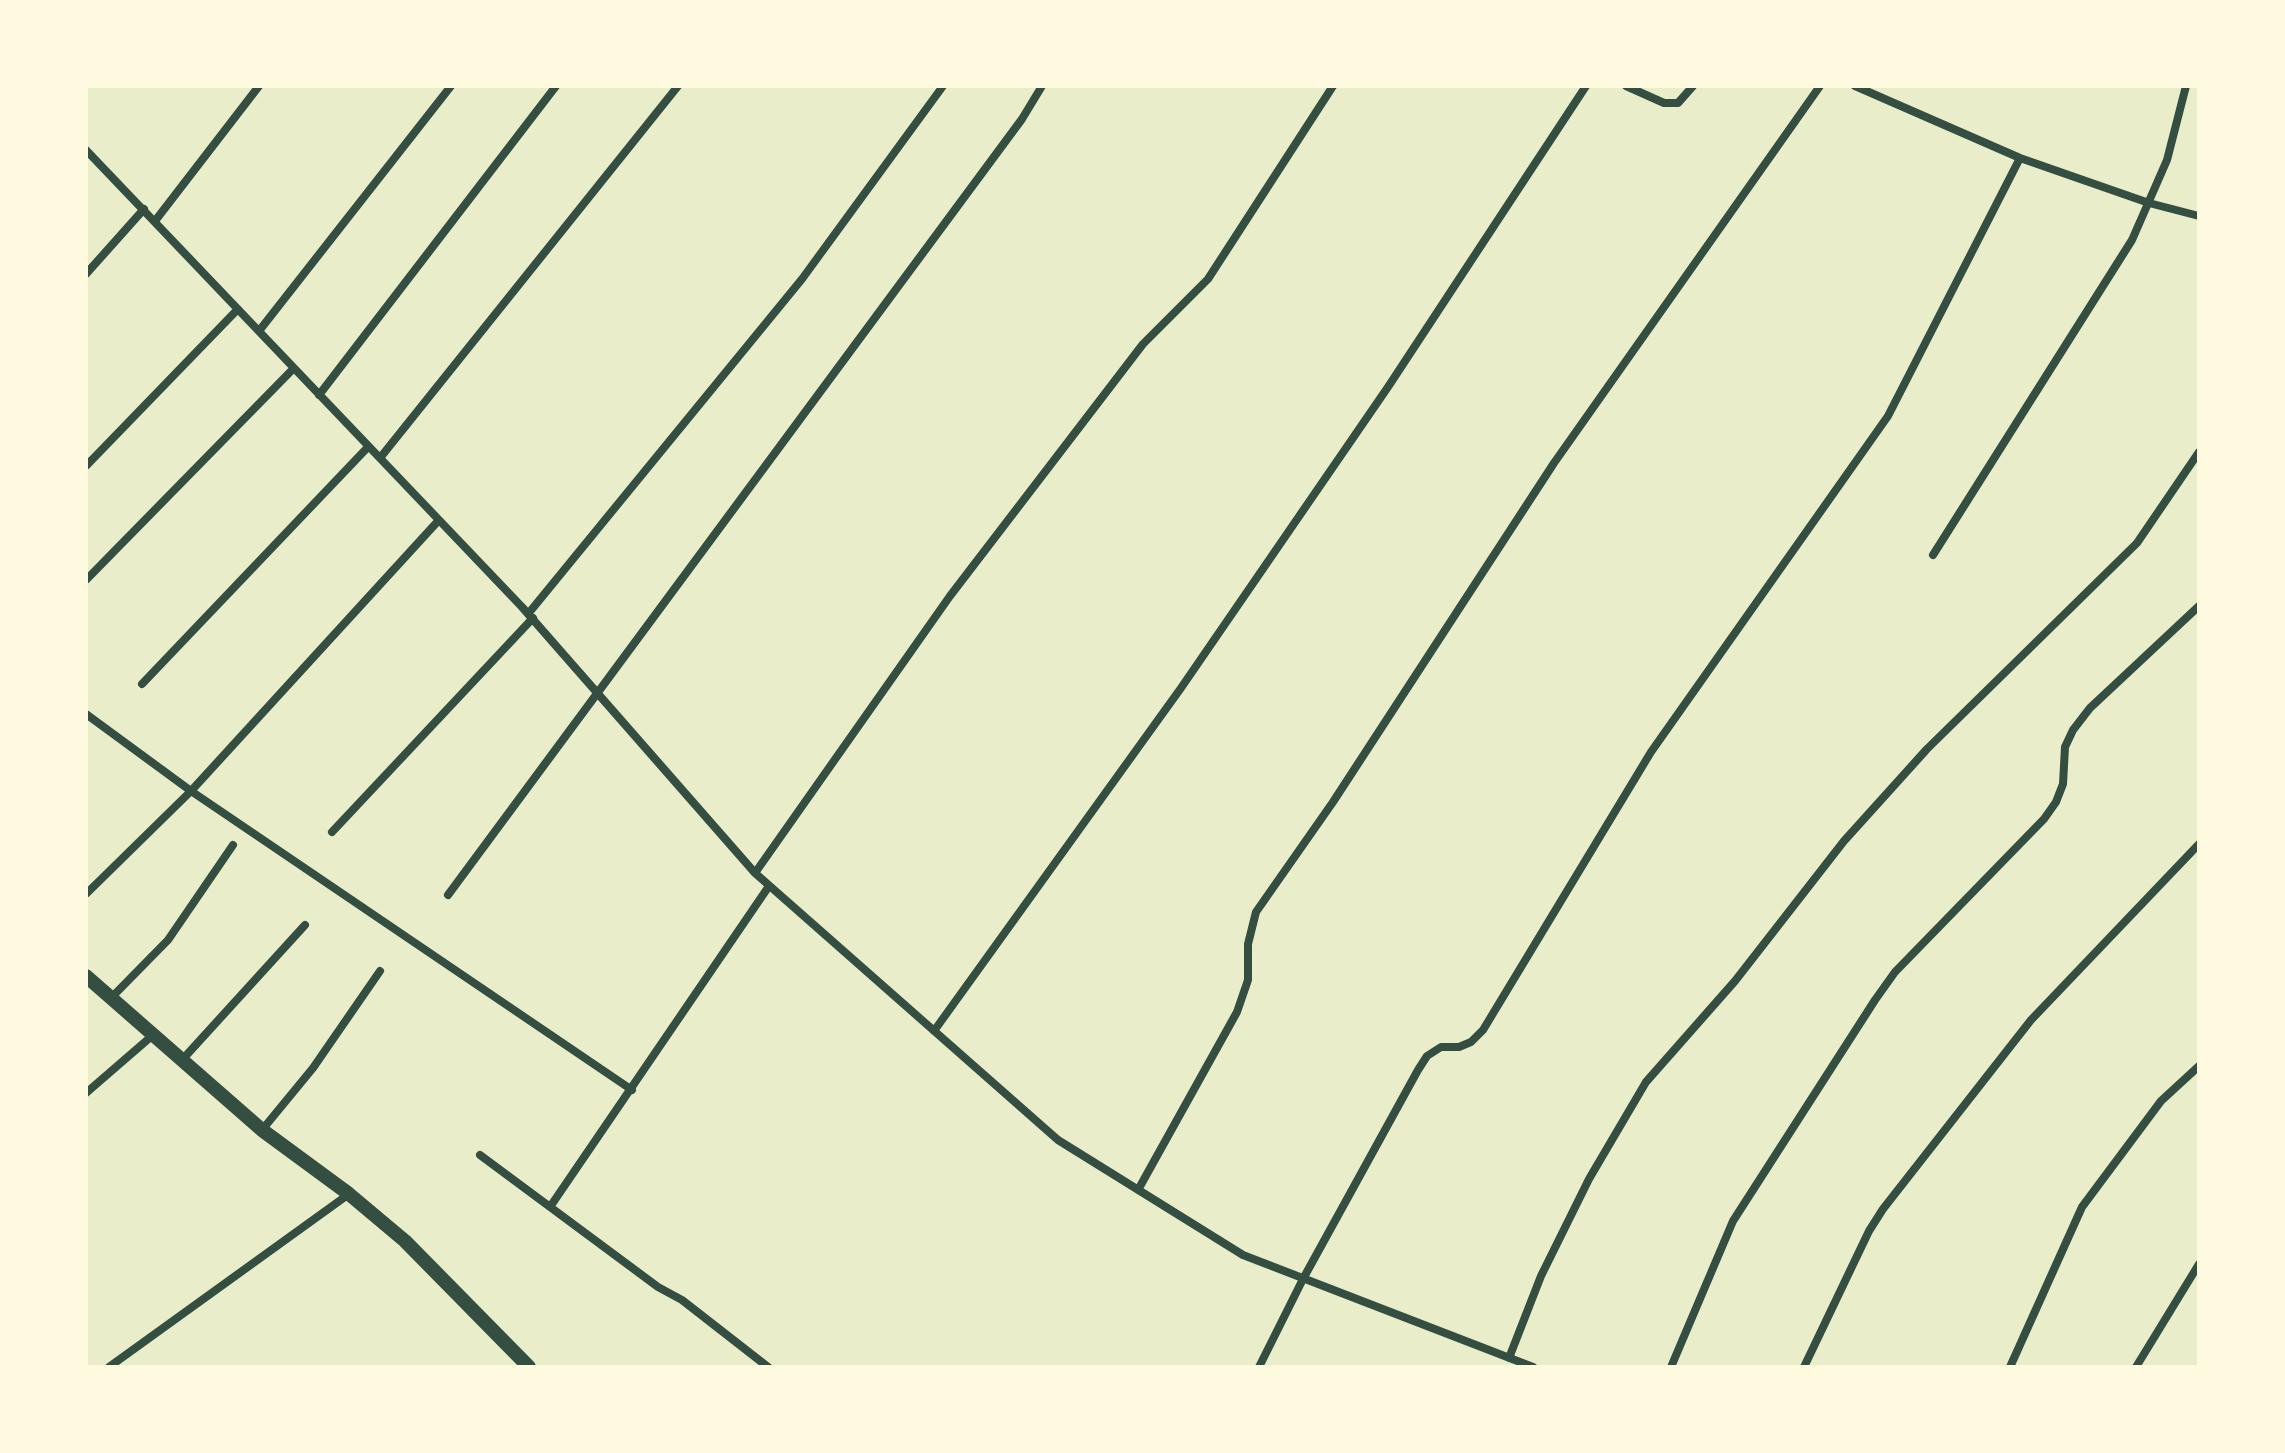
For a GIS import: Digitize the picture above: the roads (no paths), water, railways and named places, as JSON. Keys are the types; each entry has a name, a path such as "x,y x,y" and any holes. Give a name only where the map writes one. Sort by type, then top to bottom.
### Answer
{"street":[{"path":"155,221 259,86"},
{"path":"259,331 451,86"},
{"path":"319,395 556,86"},
{"path":"380,458 678,86"},
{"path":"332,832 530,616 802,279 943,86"},
{"path":"448,895 1022,119 1042,86"},
{"path":"755,873 950,596 998,533 1143,344 1208,279 1333,86"},
{"path":"934,1031 1181,688 1388,387 1586,86"},
{"path":"1626,86 1664,103 1678,103 1693,86"},
{"path":"1138,1190 1237,1012 1248,980 1248,944 1256,912 1333,802 1554,463 1820,86"},
{"path":"1855,86 2020,158 2149,203 2199,216"},
{"path":"1933,555 2132,240 2167,160 2186,86"},
{"path":"86,150 530,616 755,873 1058,1140 1243,1255 1533,1367"},
{"path":"1259,1367 1303,1279 1427,1056 1441,1047 1459,1047 1471,1042 1483,1030 1651,752 1888,416 2020,158"},
{"path":"86,274 144,209"},
{"path":"86,466 238,309"},
{"path":"86,580 294,368"},
{"path":"142,684 368,447"},
{"path":"1509,1358 1541,1276 1589,1179 1646,1082 1735,981 1844,841 1927,749 2137,543 2199,452"},
{"path":"86,894 191,791 439,520"},
{"path":"1671,1367 1733,1221 1875,1000 1895,972 2044,819 2056,802 2063,784 2065,747 2073,730 2090,708 2199,606"},
{"path":"86,714 191,791 632,1090"},
{"path":"1804,1367 1869,1231 1883,1209 2031,1020 2199,844"},
{"path":"111,998 168,940 233,845"},
{"path":"550,1207 769,886"},
{"path":"182,1060 305,925"},
{"path":"262,1130 313,1068 380,971"},
{"path":"86,976 262,1130 349,1194 405,1241 524,1366"},
{"path":"86,1093 153,1035"},
{"path":"2010,1367 2082,1207 2161,1101 2199,1066"},
{"path":"480,1155 658,1287 682,1300 768,1367"},
{"path":"109,1367 349,1194"},
{"path":"2136,1367 2199,1264"}]}
